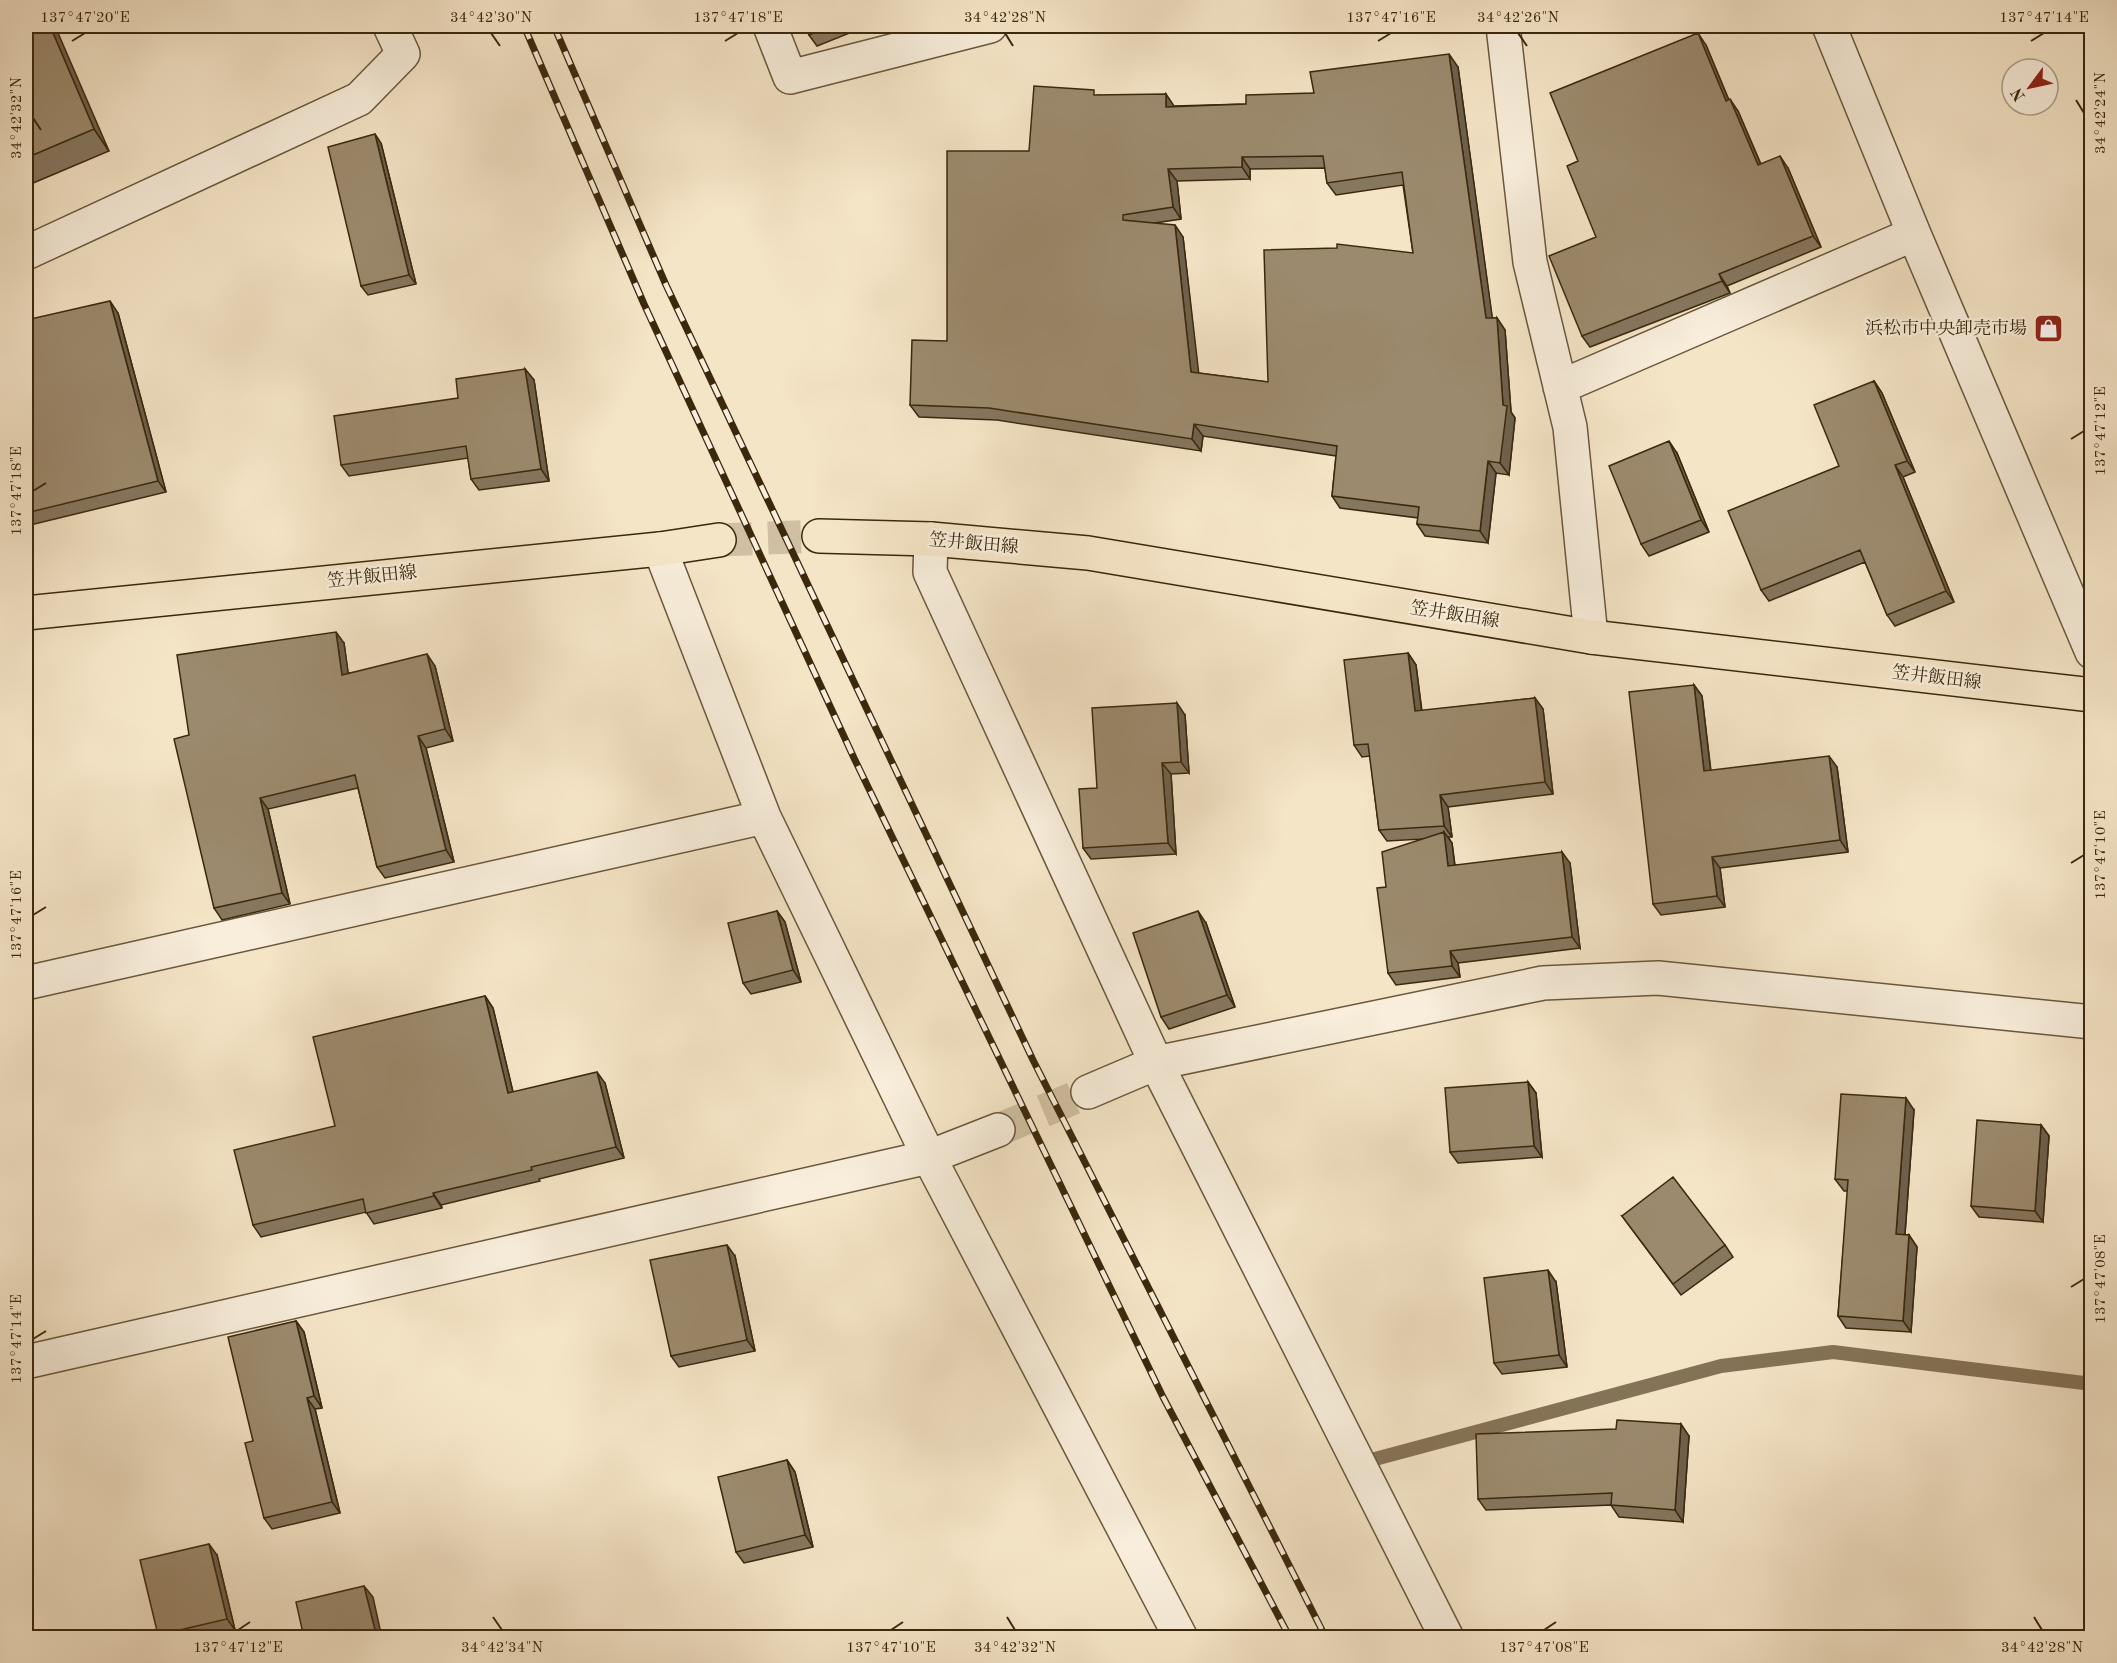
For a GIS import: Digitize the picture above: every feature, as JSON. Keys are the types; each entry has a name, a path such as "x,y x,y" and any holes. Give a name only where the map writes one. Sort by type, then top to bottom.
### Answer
{"main road":[{"name":"笠井飯田線","path":"819,536 931,539 1088,553 1591,637 2091,695"},
{"name":"笠井飯田線","path":"26,613 660,549 719,540"}],"street":[{"path":"26,253 359,99 403,54 390,26"},
{"path":"770,26 790,76 990,26"},
{"path":"1503,26 1530,262 1570,427 1591,637"},
{"path":"1829,26 1914,234 2091,652"},
{"path":"1560,387 1914,234"},
{"path":"931,539 930,572 1156,1063 1447,1638"},
{"path":"660,549 764,817 929,1157 1181,1638"},
{"path":"26,982 764,817"},
{"path":"1088,1092 1156,1063 1543,983 1658,978 2091,1022"},
{"path":"26,1362 929,1157 998,1130"}],"building":[{"path":"26,26 50,26 94,129 26,158"},
{"path":"805,26 831,26 809,35"},
{"path":"1698,33 1726,101 1730,99 1758,165 1780,156 1813,236 1719,274 1722,281 1582,336 1549,256 1596,237 1567,166 1578,161 1550,93"},
{"path":"1449,54 1486,318 1497,318 1503,405 1507,406 1500,463 1488,461 1480,531 1417,524 1419,507 1332,496 1337,446 1194,424 1192,439 989,408 910,405 912,340 947,341 947,151 1029,151 1034,86 1094,90 1094,95 1166,94 1166,107 1246,104 1246,95 1314,93 1310,72","holes":["1323,156 1327,183 1402,172 1413,253 1337,244 1337,248 1264,250 1268,382 1191,372 1175,225 1123,220 1123,215 1173,207 1168,169 1242,167 1242,157"]},
{"path":"375,134 409,275 361,286 328,147"},
{"path":"110,301 158,481 26,513 26,320"},
{"path":"525,369 541,469 471,479 466,446 341,465 334,416 458,398 456,379"},
{"path":"1874,381 1907,461 1895,465 1946,591 1887,615 1860,550 1761,590 1728,511 1839,466 1814,405"},
{"path":"1669,441 1701,520 1641,544 1609,466"},
{"path":"336,632 342,675 427,654 445,729 418,736 446,850 377,867 355,775 260,798 282,893 214,908 174,739 189,735 177,655"},
{"path":"1408,653 1415,711 1535,698 1545,782 1440,795 1444,826 1379,830 1368,744 1354,745 1344,660"},
{"path":"1694,685 1704,771 1829,756 1840,840 1712,857 1717,896 1653,904 1629,692"},
{"path":"1177,703 1181,762 1162,763 1168,843 1083,848 1079,789 1097,788 1092,708"},
{"path":"1444,832 1448,866 1562,852 1572,937 1450,951 1452,966 1388,973 1377,888 1386,887 1382,852"},
{"path":"777,911 793,970 743,983 728,923"},
{"path":"1198,911 1227,995 1161,1017 1133,933"},
{"path":"485,996 508,1093 597,1072 616,1147 531,1167 532,1170 433,1193 434,1196 366,1213 363,1199 253,1225 234,1150 335,1126 313,1037"},
{"path":"1528,1082 1534,1146 1450,1152 1445,1088"},
{"path":"1841,1094 1906,1098 1896,1234 1909,1235 1903,1321 1838,1316 1848,1180 1835,1179"},
{"path":"1977,1120 2041,1125 2035,1211 1971,1206"},
{"path":"1673,1177 1725,1245 1673,1284 1622,1216"},
{"path":"727,1245 747,1340 671,1356 650,1260"},
{"path":"1548,1270 1559,1355 1494,1363 1484,1278"},
{"path":"296,1321 314,1396 307,1398 332,1502 264,1518 245,1443 253,1441 228,1337"},
{"path":"1617,1420 1681,1424 1675,1510 1611,1505 1612,1493 1478,1499 1476,1434 1616,1429"},
{"path":"787,1460 805,1535 736,1552 718,1477"},
{"path":"209,1544 227,1619 158,1635 140,1560"},
{"path":"364,1586 377,1638 304,1638 296,1602"}],"waterway":[{"path":"1375,1459 1721,1366 1833,1352 2092,1384"}],"tunnel":[{"path":"719,540 819,536"},
{"path":"998,1130 1088,1092"}],"railway":[{"path":"524,26 644,304 854,758 1163,1397 1290,1638"},
{"path":"554,26 666,285 1033,1060 1326,1638"}],"place":[{"name":"浜松市中央卸売市場","path":"2048,328"}]}
